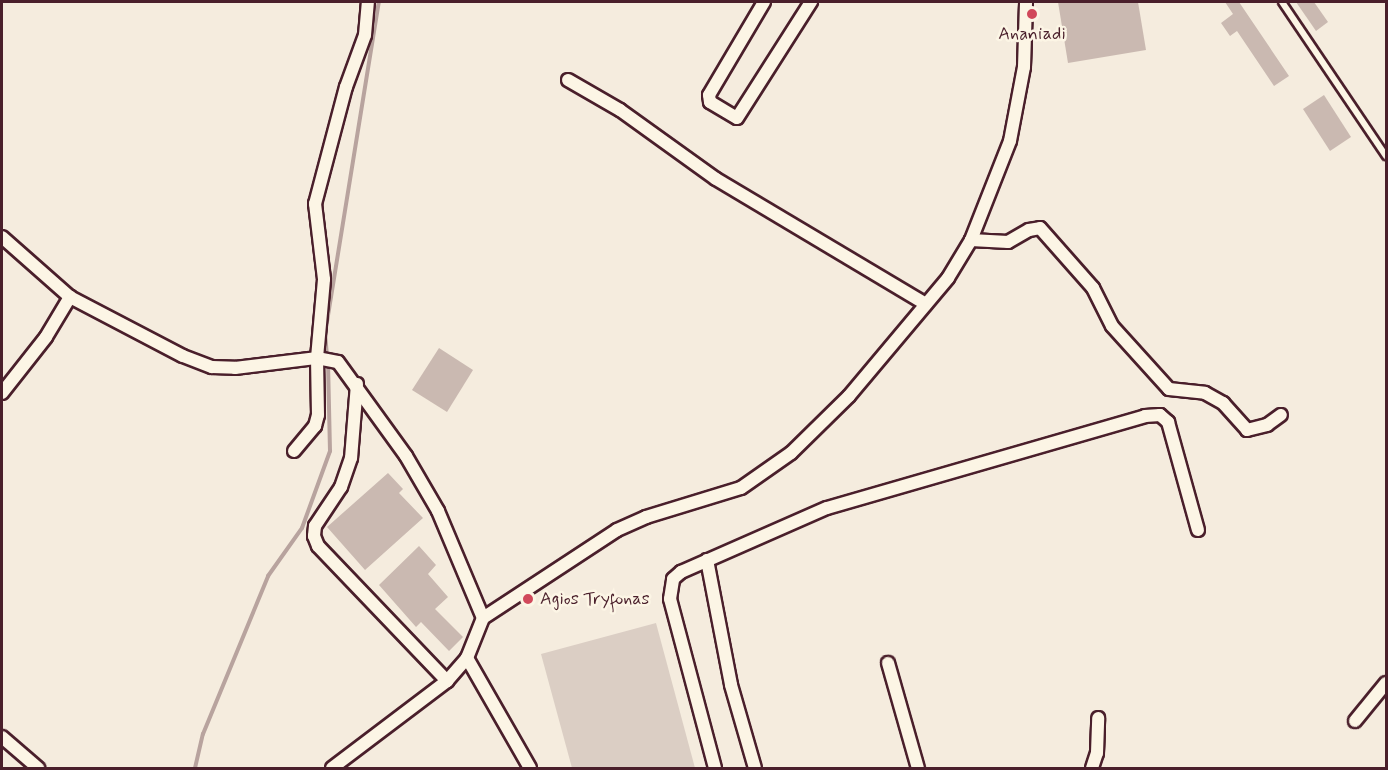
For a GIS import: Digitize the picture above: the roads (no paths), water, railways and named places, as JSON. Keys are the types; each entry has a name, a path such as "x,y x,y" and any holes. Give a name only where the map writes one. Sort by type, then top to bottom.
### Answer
{"street":[{"path":"294,451 315,426 318,415 324,279 315,204 346,87 365,35 368,2"},
{"path":"764,2 709,95 710,102 737,118 811,2"},
{"path":"332,768 447,681 467,658 483,618 617,530 646,517 741,488 791,453 849,396 948,278 971,240 1010,141 1024,67 1026,2"},
{"path":"568,80 620,110 716,179 926,304"},
{"path":"971,240 1008,242 1029,230 1040,228 1093,288 1112,326 1169,389 1205,393 1223,403 1247,430 1267,425 1281,415"},
{"path":"2,237 70,297 183,356 212,367 235,368 321,358 338,362 357,384 438,511 483,618"},
{"path":"2,393 46,337 70,297"},
{"path":"357,384 351,458 341,487 315,526 314,536 318,546 447,681"},
{"path":"715,768 669,588 681,572 827,508 1145,416 1160,415 1168,422 1198,530"},
{"path":"707,560 731,685 755,768"},
{"path":"467,658 530,768"},
{"path":"888,663 918,768"},
{"path":"1355,721 1386,683"},
{"path":"1092,768 1097,753 1098,718"},
{"path":"2,737 38,768"}],"lane":[{"path":"1282,2 1386,156"}],"waterway":[{"path":"327,356 325,334 379,2"},
{"path":"195,768 203,734 268,576 302,528 330,451 328,364"}],"place":[{"name":"Ananiadi","path":"1032,14"},
{"name":"Agios Tryfonas","path":"528,599"}]}
